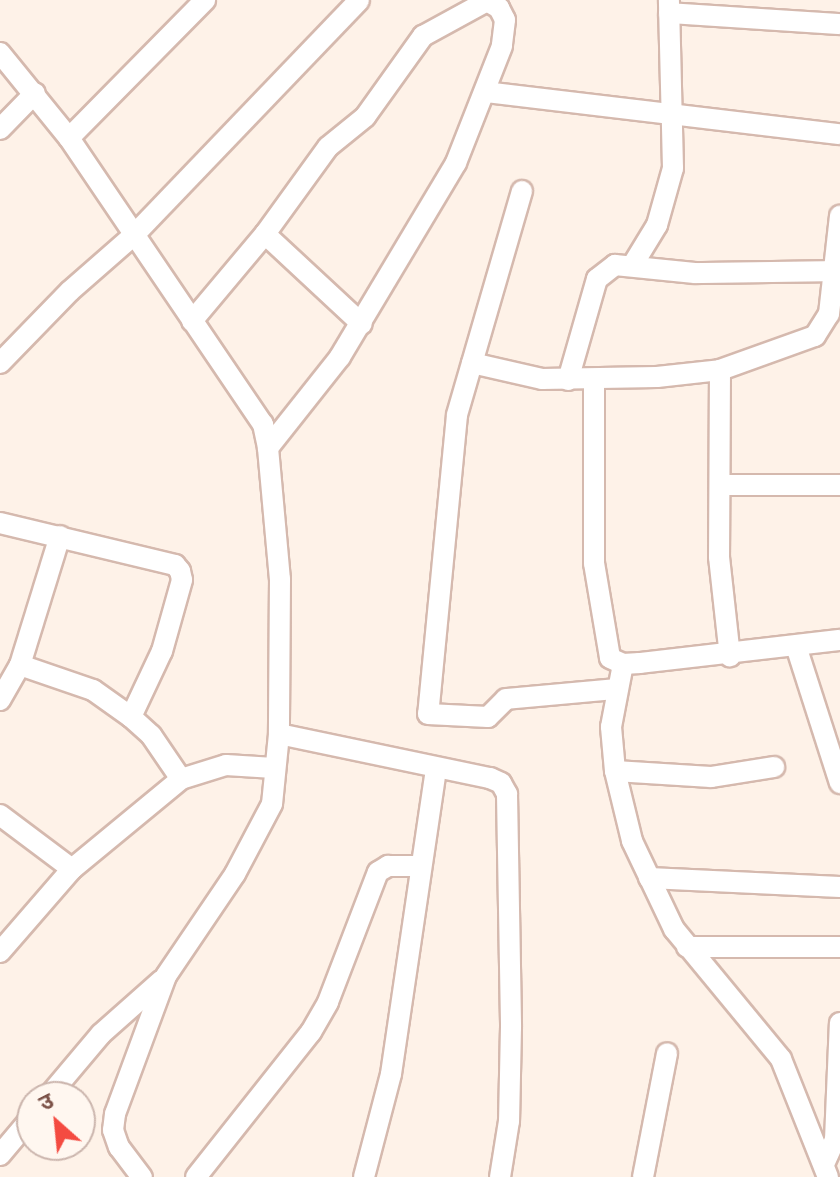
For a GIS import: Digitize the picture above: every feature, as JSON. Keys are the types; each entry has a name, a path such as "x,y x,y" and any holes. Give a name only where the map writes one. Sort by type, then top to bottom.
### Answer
{"street":[{"path":"69,138 205,0"},
{"path":"0,363 134,235 359,0"},
{"path":"192,321 265,234 314,162 365,117 423,36 487,1 499,8 505,20 486,92 456,163 362,324 308,402 268,448"},
{"path":"632,266 667,198 673,168 669,7 840,24"},
{"path":"0,53 69,138 263,424 268,448 280,579 279,734 272,804 261,831 166,976 113,1130 142,1177"},
{"path":"486,92 840,134"},
{"path":"0,129 35,93"},
{"path":"522,191 457,415 448,481 428,714 488,717 506,699 616,689"},
{"path":"472,363 568,380 594,380 720,370 815,336 829,314 831,271 840,216"},
{"path":"265,234 362,324"},
{"path":"568,380 597,279 615,265 695,273 831,271"},
{"path":"720,370 719,557 730,656"},
{"path":"594,380 594,563 605,645 610,658 623,664 730,656 840,640"},
{"path":"721,485 840,485"},
{"path":"0,523 175,565 180,571 182,580 162,651 131,717"},
{"path":"60,536 7,679 93,690 151,735 181,779"},
{"path":"796,646 840,783"},
{"path":"623,664 611,727 615,771 632,841 687,947 766,1036 801,1100 826,1170"},
{"path":"279,734 490,778 501,783 507,794 511,1027 509,1121 500,1177"},
{"path":"0,952 72,869 181,779 226,765 274,768"},
{"path":"615,771 711,777 774,767"},
{"path":"364,1177 391,1074 436,769"},
{"path":"0,815 72,869"},
{"path":"196,1177 311,1032 328,1002 378,872 388,866 420,866"},
{"path":"649,878 840,887"},
{"path":"687,947 840,947"},
{"path":"61,1081 101,1034 166,976"},
{"path":"826,1170 835,1140 840,1023"},
{"path":"643,1177 667,1053"},
{"path":"0,1155 16,1136"}]}
